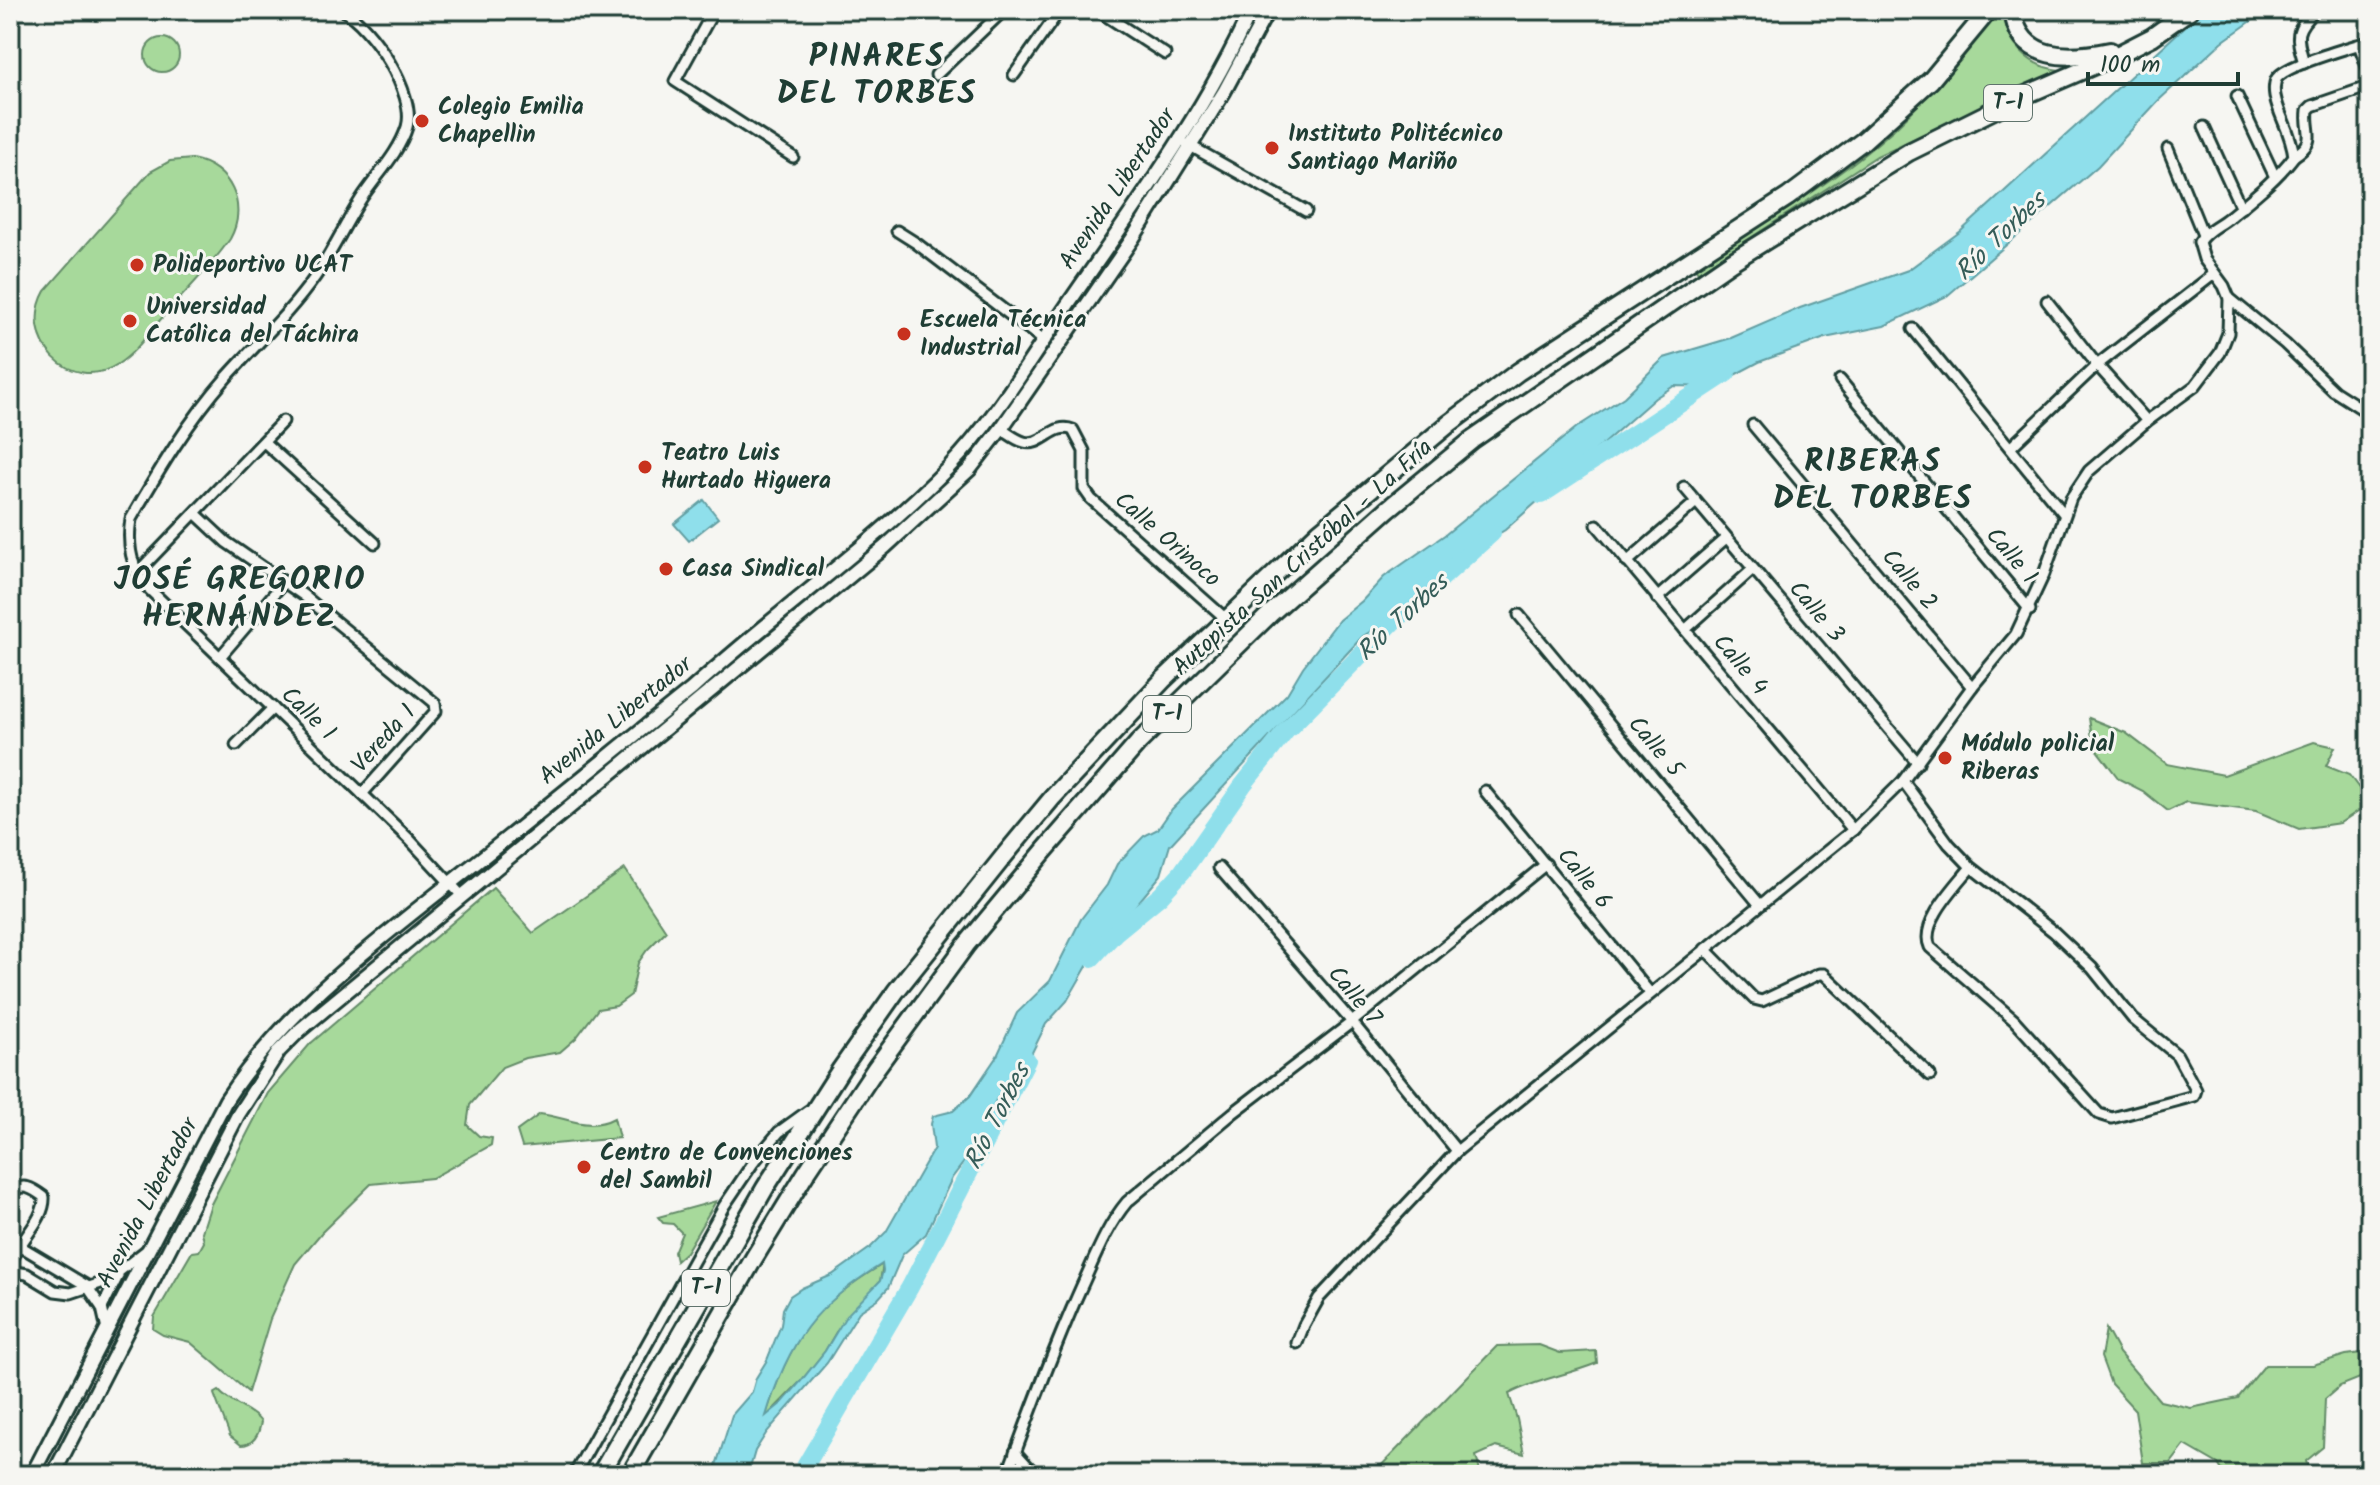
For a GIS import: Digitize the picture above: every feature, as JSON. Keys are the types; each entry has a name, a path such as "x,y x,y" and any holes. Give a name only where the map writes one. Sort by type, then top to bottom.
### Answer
{"highway":[{"name":"Autopista San Cristóbal - La Fría","path":"600,1475 686,1322 818,1105 896,991 1053,797 1225,618 1373,486 1518,372 1840,160 1931,80 1989,10"},
{"path":"2013,10 2021,36 2036,48 2054,56 2081,57 2128,48"},
{"name":"Autopista San Cristóbal - La Fría","path":"630,1475 754,1258 876,1068 966,945 1139,742 1271,613 1388,509 1472,440 1731,262 1909,152 2014,100 2109,59 2152,37 2190,10"}],"main road":[{"name":"Avenida Libertador","path":"32,1475 226,1100 251,1062 293,1018 368,949 692,689 736,649 805,595 951,465 990,416 1179,139 1213,85 1251,10"},
{"name":"Avenida Libertador","path":"53,1475 238,1115 279,1051 300,1030 885,547 970,469 1133,238 1249,49 1268,10"}],"street":[{"path":"83,10 97,14 115,10"},
{"path":"136,574 128,535 131,519 146,492 209,399 316,276 408,126 407,107 382,48 360,21 342,10"},
{"path":"714,10 675,81 793,157"},
{"path":"936,75 1004,10"},
{"path":"1014,75 1060,10"},
{"path":"1097,10 1165,54"},
{"path":"2304,63 2297,39 2298,31 2315,10"},
{"path":"2294,156 2292,137 2275,97 2275,82 2279,75 2304,63 2370,41"},
{"path":"2359,45 2370,74"},
{"path":"2370,86 2308,110 2310,140 2305,148 2241,208 2203,235 2199,242 2199,250 2229,298 2268,329 2334,391 2370,414"},
{"path":"2237,96 2275,177"},
{"path":"2204,127 2241,208"},
{"path":"1179,139 1306,211"},
{"path":"2168,149 2203,235"},
{"path":"897,231 1043,340"},
{"path":"2011,447 2097,365 2214,274"},
{"path":"1297,1343 1319,1298 1457,1151 1853,830 1903,781 1972,687 2016,634 2030,610 2071,498 2089,471 2147,421 2181,398 2212,366 2228,333 2229,298"},
{"path":"2047,301 2097,365 2147,421"},
{"path":"1913,329 2064,514"},
{"name":"Calle 1","path":"1840,380 2030,610"},
{"path":"136,574 283,421"},
{"name":"Calle 2","path":"1753,425 1972,687"},
{"name":"Calle Orinoco","path":"1001,429 1026,443 1032,443 1060,427 1073,430 1084,451 1084,489 1091,499 1225,618"},
{"path":"264,442 375,543"},
{"name":"Calle 3","path":"1684,487 1918,763"},
{"path":"1627,562 1696,502"},
{"path":"195,513 226,542 284,582 220,657"},
{"name":"Calle 4","path":"1597,525 1853,830"},
{"path":"1657,598 1726,538"},
{"path":"1685,630 1753,569"},
{"name":"Calle 1","path":"136,574 462,896"},
{"name":"Vereda 1","path":"284,582 432,700 436,711 362,794"},
{"name":"Calle 5","path":"1519,615 1760,905"},
{"path":"236,745 273,708"},
{"path":"1903,781 1949,844 1971,867 2054,932 2092,968 2133,1019 2177,1055 2196,1090 2194,1096 2112,1118 2099,1114 2014,1020 1930,947 1927,931 1941,905 1971,867"},
{"name":"Calle 6","path":"1485,791 1650,993"},
{"path":"1007,1475 1062,1331 1097,1251 1118,1213 1138,1191 1233,1113 1352,1022 1546,864"},
{"name":"Calle 7","path":"1219,868 1352,1022 1457,1151"},
{"path":"1705,949 1754,999 1762,1001 1824,974 1930,1075"},
{"path":"574,1475 724,1206 779,1132 818,1105"},
{"path":"10,1193 21,1186 29,1187 44,1197 41,1213 10,1262"},
{"path":"20,1246 87,1286 102,1308 107,1330"},
{"path":"102,1308 120,1273 150,1248"},
{"path":"10,1271 27,1274 64,1294 107,1281 120,1273"},
{"path":"1015,1452 1036,1475"}],"green space":[{"path":"1998,10 2005,10 2009,33 2020,51 2038,64 2060,70 1877,156 1698,272 1695,268 1812,192 1878,143 1942,80"},
{"path":"162,38 174,43 179,55 174,67 162,72 150,67 145,55 150,43"},
{"name":"Polideportivo UCAT","path":"192,159 217,170 232,189 237,213 230,239 124,360 100,372 83,372 67,367 53,357 38,327 38,309 45,291 150,172 170,161"},
{"path":"2089,718 2126,733 2167,764 2224,775 2314,742 2335,747 2326,766 2349,775 2370,803 2340,823 2299,829 2256,811 2186,802 2168,811 2143,791 2119,779 2093,745"},
{"path":"625,869 666,931 638,963 631,995 616,1006 598,1009 576,1038 560,1052 525,1058 502,1067 470,1105 467,1125 479,1136 492,1138 491,1145 432,1178 371,1184 322,1232 295,1264 270,1319 248,1392 190,1342 153,1329 154,1317 192,1252 199,1251 204,1242 202,1232 211,1204 268,1093 310,1044 493,888 533,933"},
{"path":"540,1114 586,1124 614,1118 619,1138 522,1147 517,1131"},
{"path":"716,1201 686,1252 676,1261 674,1252 682,1233 673,1224 663,1223 658,1217"},
{"path":"883,1264 880,1281 836,1332 801,1381 765,1418 784,1367 807,1328 838,1295"},
{"path":"2106,1329 2119,1353 2160,1401 2191,1408 2238,1398 2265,1365 2313,1365 2346,1355 2370,1352 2370,1374 2340,1386 2325,1399 2323,1447 2306,1461 2310,1475 2272,1475 2256,1470 2251,1475 2225,1475 2218,1464 2185,1445 2171,1463 2143,1463 2135,1410 2111,1384 2101,1357"},
{"path":"1539,1345 1560,1353 1596,1351 1597,1363 1509,1394 1524,1454 1496,1447 1476,1456 1481,1475 1372,1475 1497,1346"},
{"path":"219,1391 261,1422 253,1441 241,1445 230,1436 214,1394"}],"water":[{"path":"2203,10 2267,10 2222,42 2158,101 2098,166 1947,296 1884,326 1825,338 1759,362 1712,387 1674,386 1655,398 1505,530 1449,563 1405,609 1362,637 1170,845 1161,875 1090,961 1067,1001 1046,1024 1023,1071 996,1100 979,1142 952,1178 926,1234 902,1255 888,1288 859,1312 827,1363 767,1432 755,1451 748,1475 713,1475 732,1415 752,1392 790,1296 832,1275 870,1248 886,1232 934,1148 933,1116 953,1111 970,1096 997,1056 1017,1013 1050,981 1081,919 1107,885 1117,864 1144,836 1158,829 1172,809 1287,694 1303,667 1339,620 1384,577 1446,534 1577,427 1624,397 1664,358 1731,338 1800,308 1908,270 1961,231","holes":["882,1264 880,1281 846,1316 825,1351 801,1381 766,1416 784,1366 807,1327 839,1294 859,1279"]},
{"path":"704,500 718,518 689,541 674,524"}],"waterway":[{"name":"Río Torbes","path":"1541,495 1727,373"},
{"name":"Río Torbes","path":"1092,958 1182,872 1243,785 1286,731 1394,621 1492,533"},
{"name":"Río Torbes","path":"800,1475 910,1287 1027,1060"}],"place":[{"name":"Colegio Emilia Chapellin","path":"422,121"},
{"name":"Instituto Politécnico Santiago Mariño","path":"1272,148"},
{"name":"Polideportivo UCAT","path":"137,265"},
{"name":"Universidad Católica del Táchira","path":"130,321"},
{"name":"Escuela Técnica Industrial","path":"904,334"},
{"name":"Teatro Luis Hurtado Higuera","path":"645,467"},
{"name":"Casa Sindical","path":"666,569"},
{"name":"Módulo policial Riberas","path":"1945,758"},
{"name":"Centro de Convenciones del Sambil","path":"584,1167"}],"district":[{"name":"PINARES DEL TORBES","path":"877,76"},
{"name":"RIBERAS DEL TORBES","path":"1873,480"},
{"name":"JOSÉ GREGORIO HERNÁNDEZ","path":"240,598"}]}
